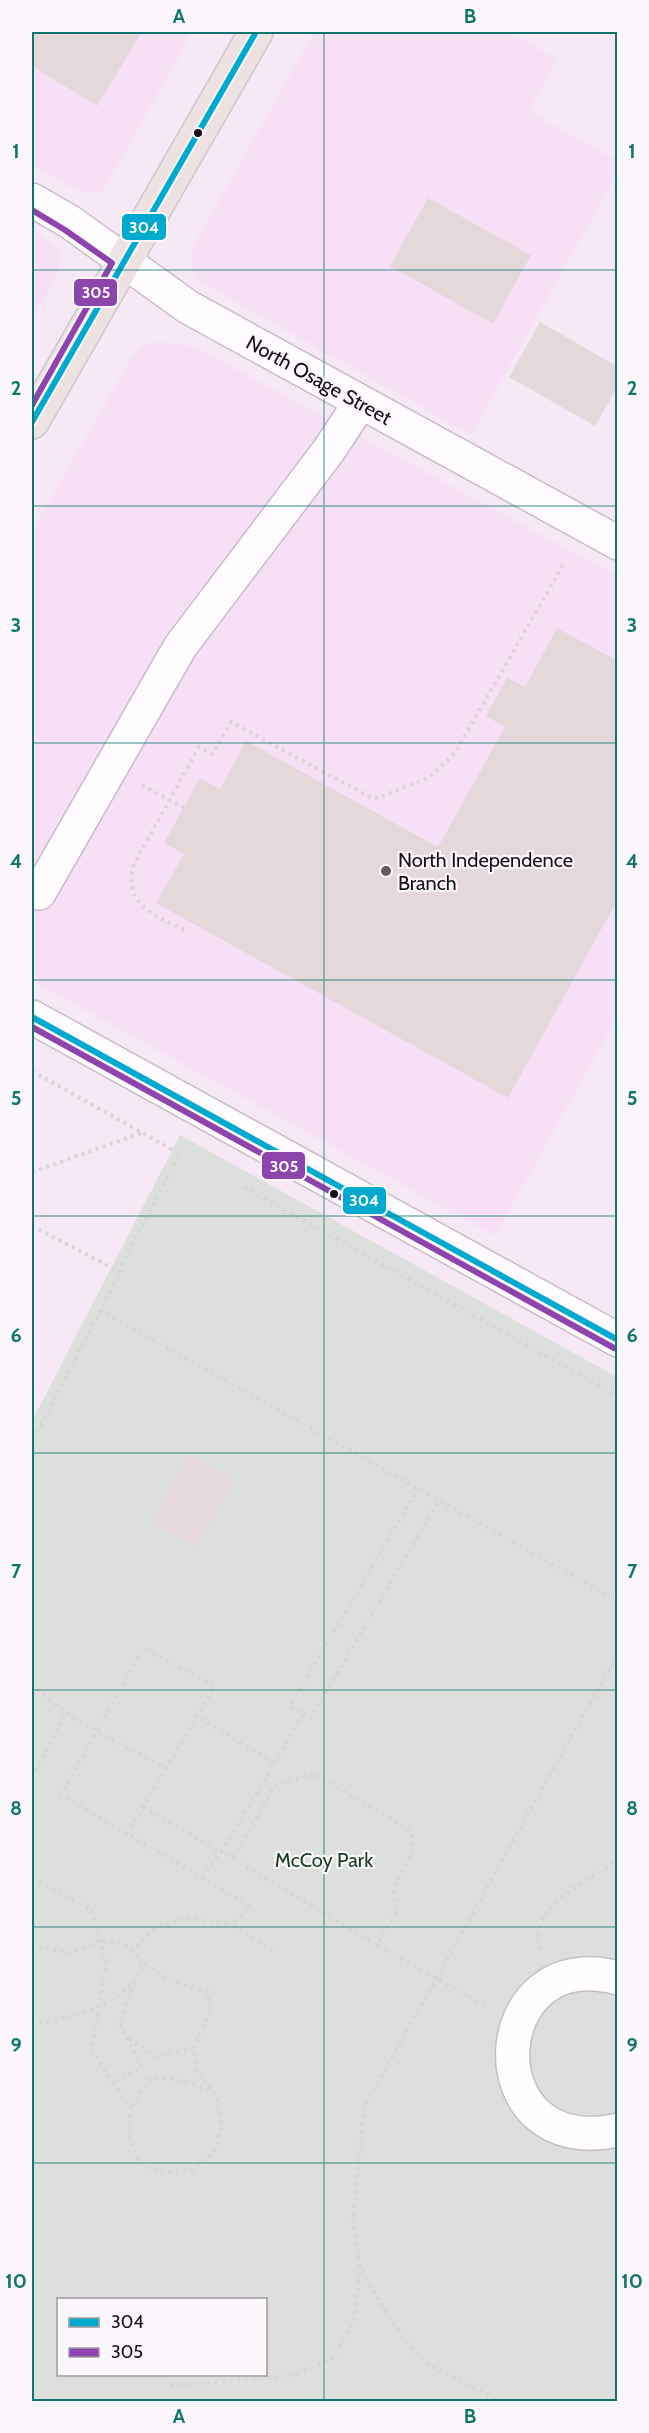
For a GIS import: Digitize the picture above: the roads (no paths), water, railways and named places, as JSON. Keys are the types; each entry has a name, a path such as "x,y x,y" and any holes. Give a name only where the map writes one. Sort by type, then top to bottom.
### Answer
{"main road":[{"path":"32,422 256,32"}],"street":[{"name":"North Osage Street","path":"32,200 70,222 188,307 618,543"},
{"path":"32,889 39,893 180,647 329,450 360,403"},
{"path":"32,1017 618,1340"},
{"path":"618,1978 598,1973 580,1975 547,1986 528,2004 515,2027 511,2054 515,2080 527,2103 546,2121 570,2132 596,2134 618,2130"}],"place":[{"name":"North Independence Branch","path":"386,871"}],"park label":[{"name":"McCoy Park","path":"324,1860"}]}
